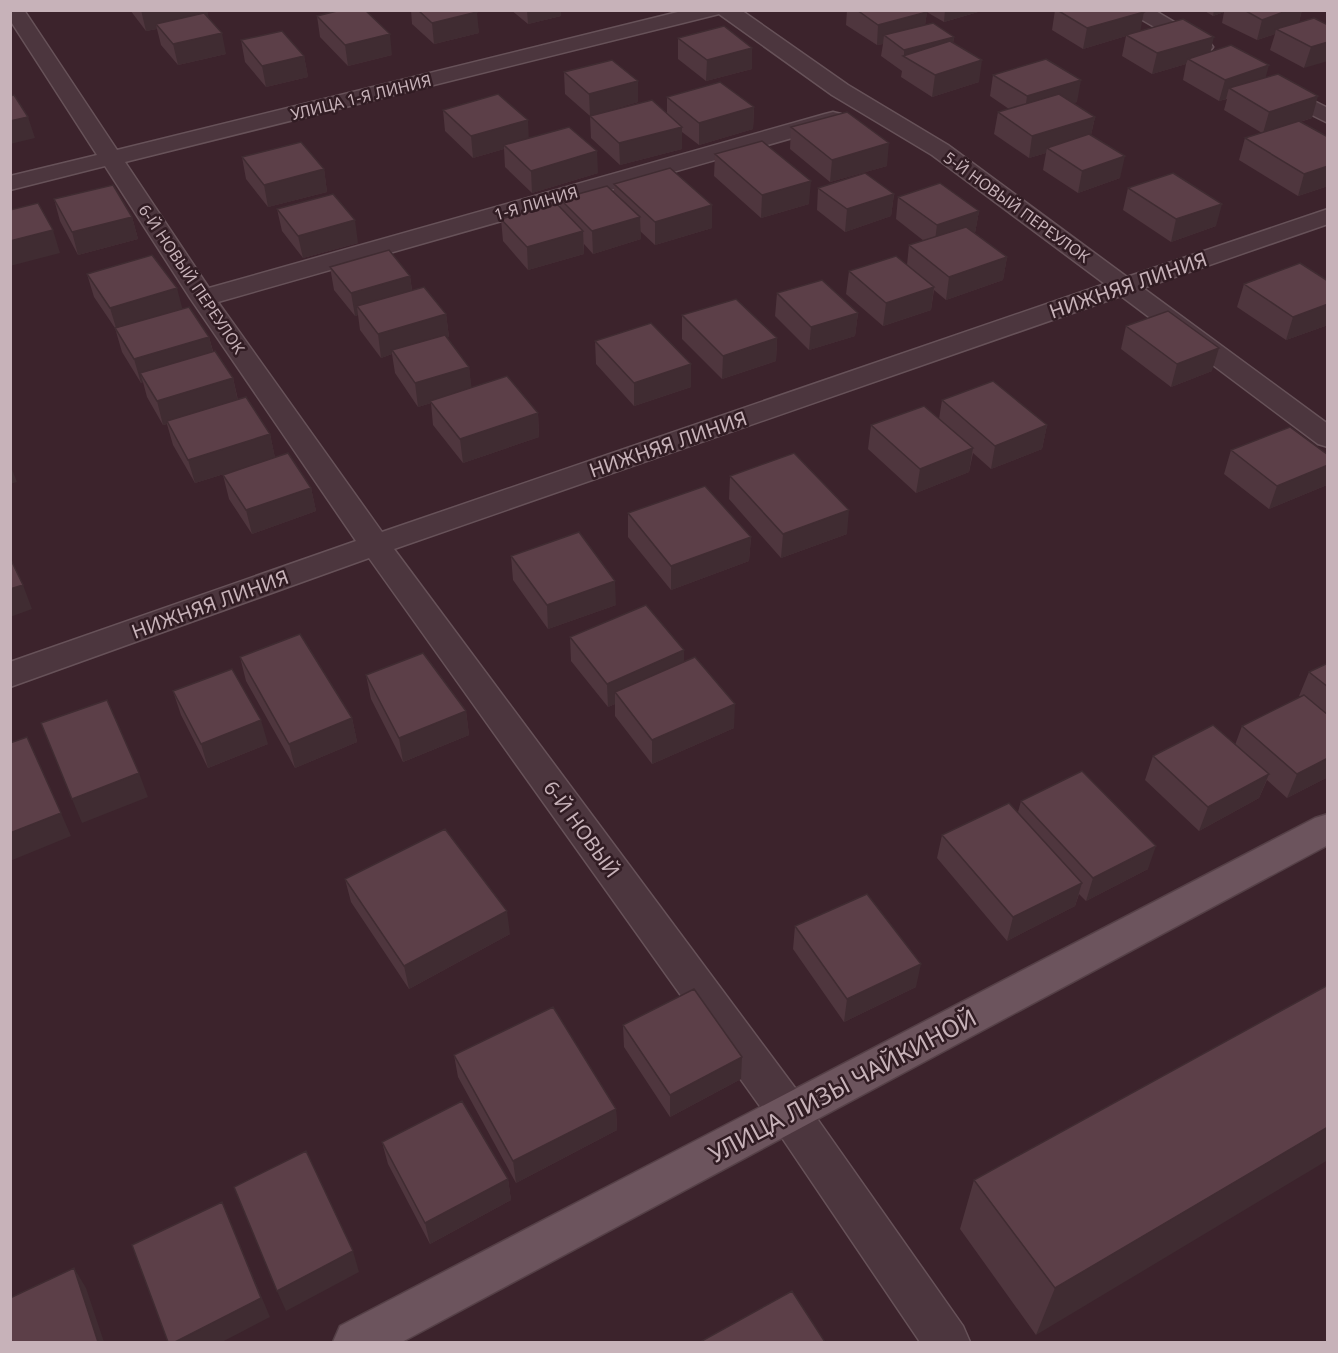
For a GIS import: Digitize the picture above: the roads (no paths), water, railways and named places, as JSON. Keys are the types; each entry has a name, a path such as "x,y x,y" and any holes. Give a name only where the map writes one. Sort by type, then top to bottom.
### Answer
{"main road":[{"name":"УЛИЦА ЛИЗЫ ЧАЙКИНОЙ","path":"356,1342 1328,828"}],"street":[{"name":"6-Й НОВЫЙ ПЕРЕУЛОК","path":"14,10 203,298 375,545"},
{"name":"УЛИЦА 1-Я ЛИНИЯ","path":"10,183 712,10"},
{"name":"5-Й НОВЫЙ ПЕРЕУЛОК","path":"727,10 869,109 887,117 940,150 1328,438"},
{"path":"1139,10 1219,55"},
{"path":"1258,78 1328,117"},
{"name":"1-Я ЛИНИЯ","path":"203,298 869,109"},
{"name":"НИЖНЯЯ ЛИНИЯ","path":"10,675 375,545 1328,216"},
{"name":"6-Й НОВЫЙ","path":"375,545 789,1113 947,1342"}]}
